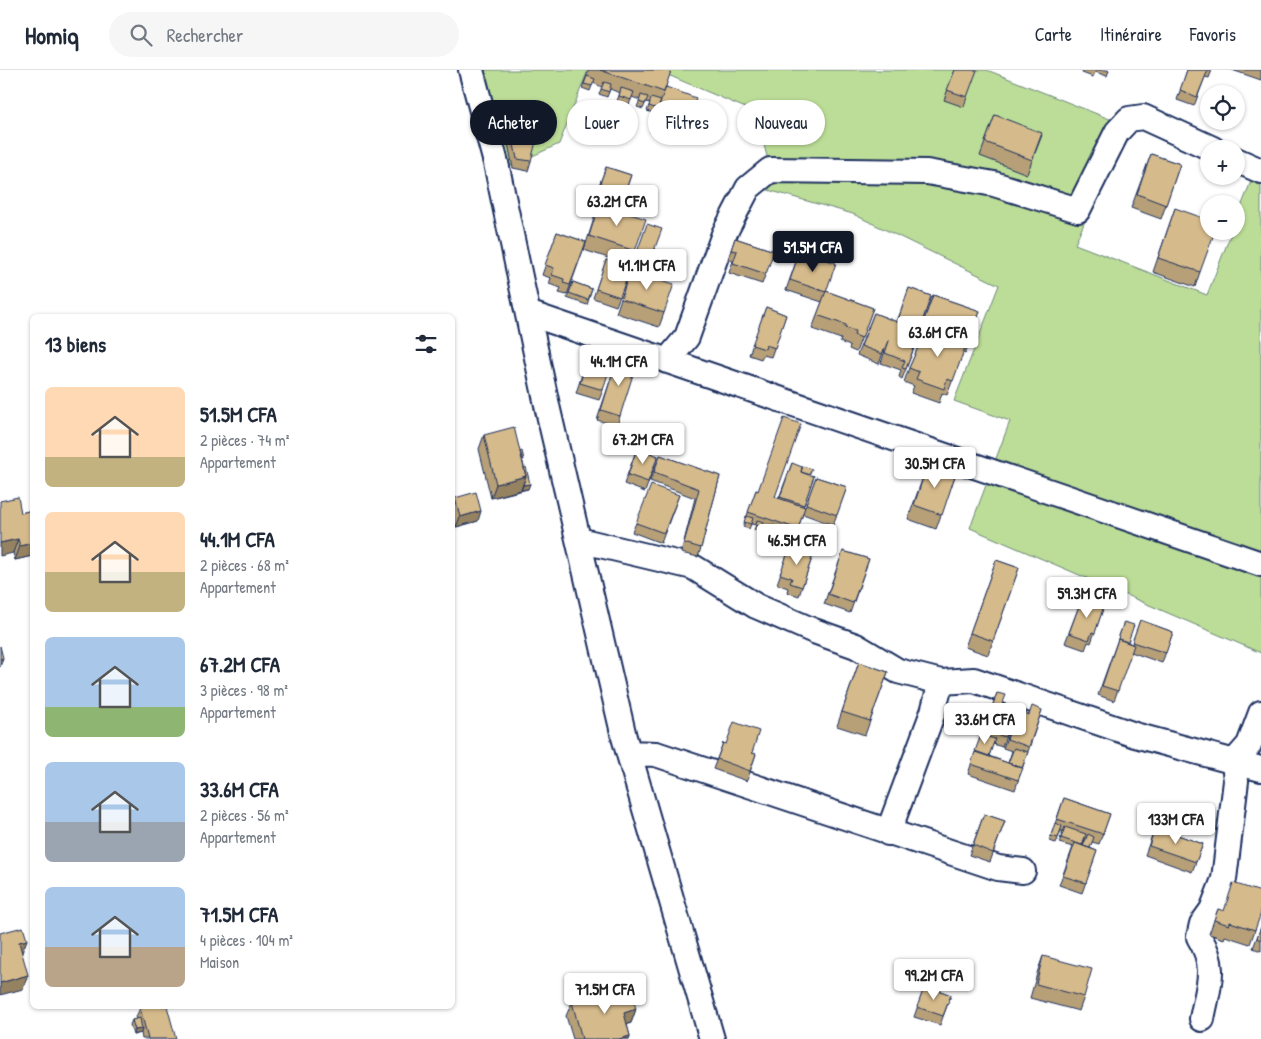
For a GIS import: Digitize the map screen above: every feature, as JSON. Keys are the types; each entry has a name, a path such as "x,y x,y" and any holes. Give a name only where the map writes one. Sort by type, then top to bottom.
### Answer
{"street":[{"path":"472,70 496,163 548,410 629,753 712,1039"},
{"path":"667,361 687,337 724,234 748,188 770,170 927,172 994,184 1078,210 1117,132 1129,118 1143,116 1200,143"},
{"path":"1245,164 1261,171"},
{"path":"528,313 1261,564"},
{"path":"579,540 693,567 756,606 814,631 856,646 898,671 941,682 974,680 1135,735 1261,769"},
{"path":"888,833 933,712 941,682"},
{"path":"1202,1019 1211,965 1208,951 1199,937 1202,924 1212,910 1224,879 1236,781 1234,762 1249,745 1261,713"},
{"path":"629,753 665,757 888,833 998,868 1023,871"}],"green space":[{"path":"483,70 588,70 576,100 567,100 567,124 557,145 557,100 490,100"},
{"path":"649,70 987,70 1127,126 1075,244 1207,295 1228,240 1245,240 1245,197 1258,163 1261,162 1261,653 970,528 1010,421 954,401 999,285 853,214 761,188 768,160 764,145 825,145 825,100 737,100 737,104 661,72"},
{"path":"501,145 557,145 506,168"}],"building":[{"path":"600,70 667,70 671,71 664,92"},
{"path":"955,70 977,70 967,97 947,90"},
{"path":"1187,70 1208,70 1202,85 1200,85 1197,97 1180,90"},
{"path":"587,76 595,79 592,86 584,84"},
{"path":"604,82 611,84 609,92 601,89"},
{"path":"666,87 696,98 695,100 661,100"},
{"path":"621,88 634,92 631,100 619,96"},
{"path":"641,95 648,97 645,104 639,102"},
{"path":"995,115 1042,133 1032,160 985,142"},
{"path":"514,145 535,145 531,161 517,159"},
{"path":"1151,154 1180,164 1166,205 1137,194"},
{"path":"606,167 631,175 620,206 595,197"},
{"path":"599,204 646,219 635,251 589,236"},
{"path":"1175,208 1200,217 1200,240 1212,240 1200,272 1158,258"},
{"path":"647,224 662,229 645,275 630,270 620,297 596,289 606,260 631,269"},
{"path":"557,232 586,242 570,285 563,283 564,279 552,275 554,268 545,265"},
{"path":"735,238 774,251 766,274 733,263 737,251 731,250"},
{"path":"798,256 813,262 815,256 836,263 826,292 790,280"},
{"path":"630,270 674,284 664,313 621,299"},
{"path":"573,282 592,289 588,300 569,293"},
{"path":"909,288 931,296 921,325 899,317"},
{"path":"826,291 873,308 862,338 854,335 855,331 845,328 846,325 817,315"},
{"path":"933,295 980,311 970,340 923,323"},
{"path":"766,307 786,315 775,348 766,345 765,349 752,345"},
{"path":"874,313 920,331 906,369 902,368 905,361 885,353 889,341 882,354 861,346"},
{"path":"927,327 967,342 953,381 947,379 944,389 916,379 919,372 909,368"},
{"path":"589,353 612,360 603,390 580,383"},
{"path":"617,359 636,365 620,416 601,410"},
{"path":"784,418 801,424 775,497 805,507 798,529 748,512 756,490 758,491"},
{"path":"514,427 526,476 496,484 484,435"},
{"path":"637,448 658,456 648,482 628,475"},
{"path":"660,455 720,476 701,548 684,543 699,489 654,472"},
{"path":"792,463 802,467 801,472 814,476 804,505 780,497"},
{"path":"928,463 956,473 942,515 914,505"},
{"path":"803,466 812,469 809,475 801,472"},
{"path":"526,467 530,484 523,485 526,476 524,468"},
{"path":"816,477 847,487 837,515 806,504"},
{"path":"651,485 679,495 664,533 636,523"},
{"path":"476,492 481,511 460,517 455,498"},
{"path":"18,497 21,513 30,511 30,544 20,546 18,539 0,543 0,501"},
{"path":"746,516 753,518 751,524 744,522"},
{"path":"757,520 764,522 762,527 756,525"},
{"path":"771,525 777,527 775,532 769,529"},
{"path":"782,529 796,533 794,538 781,533"},
{"path":"771,532 793,539 789,550 772,544 774,538 769,537"},
{"path":"790,547 813,555 802,587 790,583 792,578 780,574"},
{"path":"843,551 869,559 853,603 828,594"},
{"path":"996,560 1019,568 993,641 970,633"},
{"path":"1082,598 1104,606 1095,633 1092,632 1089,640 1069,633"},
{"path":"1140,620 1173,632 1166,653 1132,642"},
{"path":"1124,622 1134,625 1128,642 1118,639"},
{"path":"1118,639 1134,645 1118,691 1102,686"},
{"path":"0,646 3,658 0,659"},
{"path":"859,662 888,672 870,721 842,712"},
{"path":"997,693 1006,695 1002,705 1008,707 1006,711 1014,714 1005,737 984,730"},
{"path":"1032,706 1042,710 1029,747 1007,739 1015,715 1023,718 1025,713 1029,715"},
{"path":"734,722 759,731 752,753 756,754 750,771 717,759 723,743 726,744"},
{"path":"981,735 995,739 989,756 975,751"},
{"path":"1014,748 1028,752 1022,768 1008,763"},
{"path":"975,752 1023,768 1018,780 971,764"},
{"path":"1064,798 1110,814 1103,834 1057,819"},
{"path":"984,814 1005,821 993,853 973,845"},
{"path":"1055,823 1062,826 1058,838 1051,836"},
{"path":"1065,827 1086,834 1082,845 1061,838"},
{"path":"1155,827 1203,844 1196,862 1149,846"},
{"path":"1088,834 1094,837 1090,848 1083,846"},
{"path":"1075,843 1097,851 1086,883 1063,876"},
{"path":"1233,883 1261,892 1261,913 1255,930 1230,922 1229,925 1214,920 1218,909 1224,911"},
{"path":"23,927 27,940 19,942 28,975 0,983 0,933"},
{"path":"1261,927 1261,940 1257,938"},
{"path":"1043,956 1092,969 1084,997 1036,984"},
{"path":"925,985 951,995 943,1016 917,1007"},
{"path":"630,986 636,1009 624,1013 630,1036 619,1039 582,1039 572,1002"},
{"path":"140,1009 168,1009 176,1039 148,1039"},
{"path":"140,1018 142,1029 135,1030 132,1020"}]}
